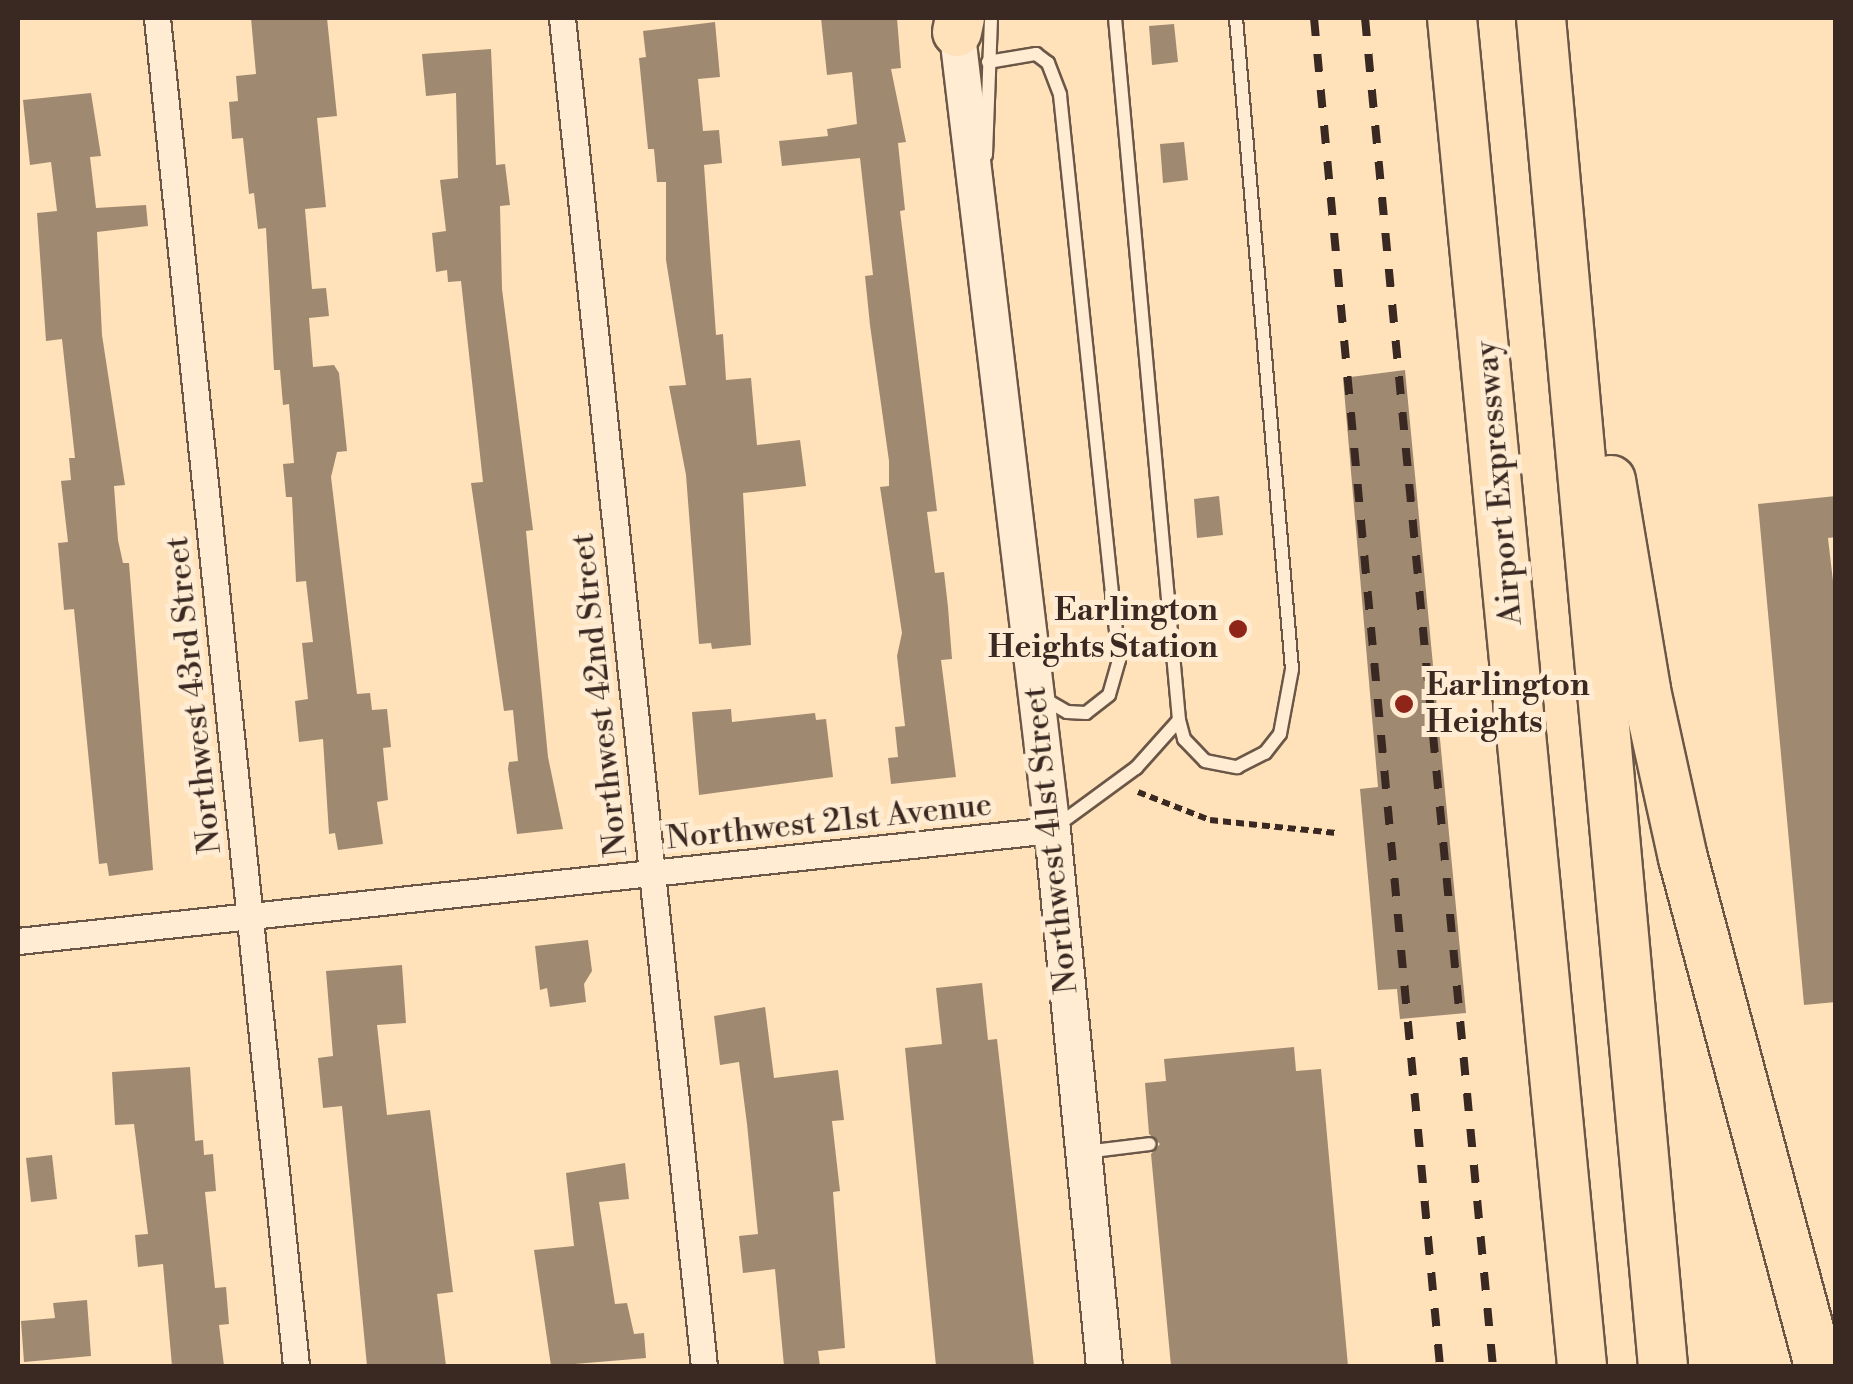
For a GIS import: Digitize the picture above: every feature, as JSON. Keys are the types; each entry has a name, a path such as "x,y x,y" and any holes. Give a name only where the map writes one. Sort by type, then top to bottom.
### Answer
{"highway":[{"name":"Airport Expressway","path":"1452,18 1582,1366"},
{"path":"1541,18 1663,1366"},
{"path":"1550,98 1646,690 1683,858 1820,1366"}],"main road":[{"name":"Northwest 41st Street","path":"970,29 984,235 1052,830 1104,1366"}],"street":[{"name":"Northwest 43rd Street","path":"156,18 296,1366"},
{"name":"Northwest 42nd Street","path":"562,18 704,1366"},
{"name":"Northwest 21st Avenue","path":"18,942 1052,830"}],"lane":[{"path":"1115,18 1179,720 1184,739 1205,762 1236,766 1265,753 1280,734 1290,696 1236,18"},
{"path":"970,29 1036,54 1048,63 1060,94 1118,660 1109,696 1086,713 1067,712 1035,692"},
{"path":"1052,830 1161,746 1179,720"},
{"path":"1082,1153 1150,1144"}],"path":[{"path":"1113,783 1210,820 1336,833"}],"building":[{"path":"251,18 327,18 337,116 317,118 326,207 305,209 312,289 326,288 329,316 309,318 313,367 334,365 339,373 347,451 337,452 331,477 357,694 370,693 372,710 387,709 391,747 383,748 388,800 377,802 383,844 338,850 335,833 329,834 323,739 299,742 295,701 308,699 302,643 313,642 306,581 296,582 292,497 286,497 283,464 294,463 289,404 283,405 280,370 274,370 266,228 258,229 254,193 249,194 243,138 232,139 229,102 238,101 236,76 256,74"},
{"path":"821,18 897,18 901,68 891,69 906,142 898,143 905,210 900,211 937,511 927,512 935,573 944,572 948,607 952,659 941,660 956,777 891,784 888,758 898,757 895,727 905,726 897,656 902,633 880,487 889,486 889,461 865,276 873,275 860,158 782,166 779,141 828,136 827,129 857,124 852,72 827,75"},
{"path":"715,22 720,77 698,79 703,131 719,130 722,163 704,165 716,335 723,334 726,380 751,378 757,445 800,440 806,486 743,493 751,645 712,649 711,643 699,644 686,475 669,386 686,385 666,260 666,182 657,182 654,149 648,149 639,58 646,57 643,31"},
{"path":"1174,24 1178,62 1152,65 1149,26"},
{"path":"491,49 496,165 505,164 510,205 500,206 502,289 533,530 526,531 548,757 563,829 517,834 508,769 509,762 518,761 513,710 504,711 471,483 483,482 461,281 448,282 447,270 436,272 432,233 446,231 440,180 458,178 456,93 426,96 422,54"},
{"path":"91,93 101,156 90,157 96,208 146,205 148,226 97,232 102,335 125,485 114,486 118,540 123,563 129,563 153,870 109,876 107,863 99,864 74,609 64,610 58,543 68,542 61,481 71,480 69,458 75,458 62,339 46,341 37,213 57,211 51,162 30,165 23,100"},
{"path":"1184,142 1188,180 1163,183 1160,144"},
{"path":"1405,370 1466,1013 1400,1019 1397,989 1378,990 1360,789 1378,787 1343,378"},
{"path":"1219,496 1223,535 1197,538 1194,499"},
{"path":"1836,496 1836,537 1828,538 1836,607 1836,1002 1804,1005 1758,504"},
{"path":"731,709 732,722 815,713 816,720 826,719 833,777 699,795 692,712"},
{"path":"588,940 592,971 584,984 586,1002 550,1007 547,988 540,990 535,946"},
{"path":"402,965 406,1023 377,1025 387,1115 430,1110 453,1292 437,1294 446,1366 367,1366 342,1106 323,1108 318,1058 333,1056 326,971"},
{"path":"982,983 988,1040 997,1039 1034,1366 936,1366 905,1048 942,1044 936,988"},
{"path":"765,1007 774,1078 838,1070 844,1120 832,1121 840,1191 833,1192 845,1348 818,1351 820,1366 784,1366 775,1269 743,1273 739,1236 758,1234 747,1124 739,1062 720,1065 714,1016"},
{"path":"1294,1047 1296,1071 1321,1069 1348,1366 1171,1366 1151,1154 1160,1144 1149,1134 1145,1083 1166,1081 1164,1059"},
{"path":"190,1067 195,1141 203,1140 204,1155 213,1154 216,1191 205,1192 215,1288 226,1287 229,1324 219,1325 224,1366 172,1366 163,1264 138,1267 135,1235 148,1234 134,1124 115,1125 112,1072"},
{"path":"52,1155 57,1199 31,1202 26,1158"},
{"path":"625,1163 629,1199 599,1202 615,1304 627,1303 634,1334 644,1333 646,1358 551,1366 534,1250 574,1246 566,1173"},
{"path":"87,1300 91,1356 24,1362 21,1321 55,1318 53,1303"}],"railway":[{"path":"1314,18 1440,1366"},
{"path":"1365,18 1493,1366"}],"place":[{"name":"Earlington Heights Station","path":"1238,629"},
{"name":"Earlington Heights","path":"1404,704"}]}
